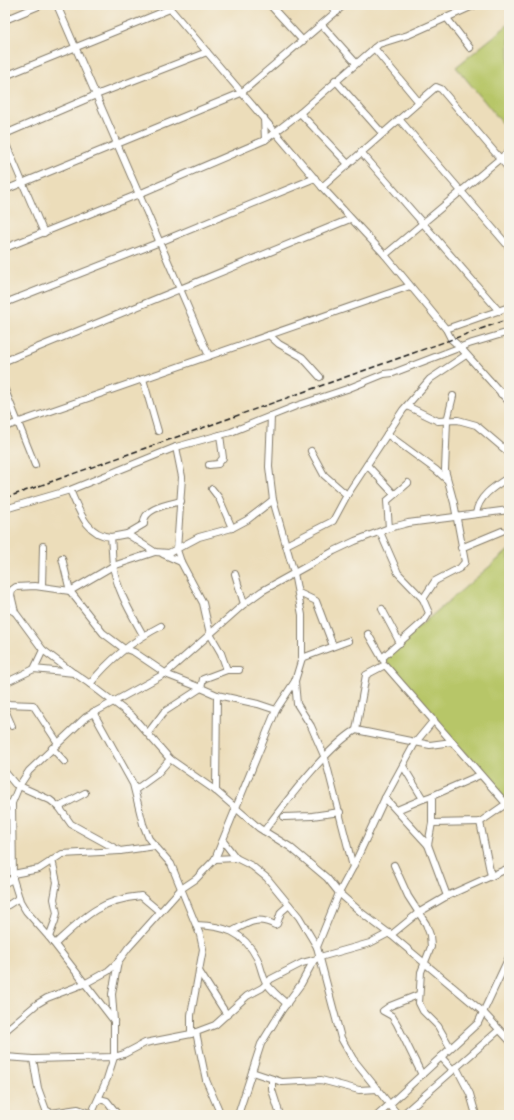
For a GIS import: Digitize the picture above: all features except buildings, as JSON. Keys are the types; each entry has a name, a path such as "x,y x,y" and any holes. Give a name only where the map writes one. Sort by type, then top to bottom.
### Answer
{"street":[{"path":"5,20 41,5"},
{"path":"57,5 209,356"},
{"path":"270,5 303,41"},
{"path":"331,5 337,12"},
{"path":"5,190 241,93 344,5"},
{"path":"5,248 139,194 266,140 275,131 300,113 335,80 374,48 385,41 408,35 475,5"},
{"path":"5,76 169,7 322,187 350,219 385,255 446,329 451,340 460,347 509,402"},
{"path":"446,17 470,48"},
{"path":"322,25 356,63"},
{"path":"374,48 418,101"},
{"path":"5,134 96,95 206,52"},
{"path":"335,80 382,133"},
{"path":"322,187 418,101 438,86 509,169"},
{"path":"300,113 348,164"},
{"path":"264,118 266,140"},
{"path":"399,119 509,247"},
{"path":"5,142 24,183 44,233"},
{"path":"385,255 509,151"},
{"path":"362,152 499,311"},
{"path":"5,303 160,242 315,178"},
{"path":"5,361 350,219"},
{"path":"5,427 410,286"},
{"path":"446,329 509,308"},
{"path":"5,509 70,490 176,447 220,435 460,347 509,332"},
{"path":"269,335 279,344 302,357 320,377"},
{"path":"286,545 333,521 347,495 407,406 430,379 466,355"},
{"path":"143,380 158,431"},
{"path":"501,394 509,387"},
{"path":"5,390 35,464"},
{"path":"423,599 435,581 463,566 465,562 445,470 447,421 453,396"},
{"path":"407,406 438,421 458,420 476,425 509,453"},
{"path":"5,1031 37,1004 47,998 86,984 100,976 118,962 128,948 181,889 196,879 215,859 276,710 295,681 302,658 302,615 294,573 273,500 269,467 271,416"},
{"path":"387,434 436,470 448,481"},
{"path":"209,465 218,464 223,458 220,435"},
{"path":"176,447 182,476 182,501 177,550 181,562 203,603 210,634 221,653 227,670"},
{"path":"311,451 324,475 347,495"},
{"path":"367,465 394,494"},
{"path":"476,514 479,504 484,496 509,478"},
{"path":"389,528 387,501 408,483"},
{"path":"212,489 219,498 232,528"},
{"path":"70,490 83,519 90,528 98,534 112,537 127,534 144,524 145,517 150,512 168,504 182,501"},
{"path":"5,591 12,590 16,587 42,586 70,591 113,566 158,553 177,550 200,537 232,528 247,520 273,500"},
{"path":"114,1021 55,944 26,911 20,898 13,876 8,804 29,772 58,742 86,717 166,673 262,590 344,546 389,528 408,523 509,510"},
{"path":"461,548 502,531"},
{"path":"380,532 398,573 423,599 429,613 428,617 382,658"},
{"path":"127,534 158,553 181,562"},
{"path":"112,537 113,566 125,602 143,635"},
{"path":"42,586 43,546"},
{"path":"62,558 70,591 103,633 126,650 134,652 166,673 217,695 258,704 276,710"},
{"path":"235,574 244,604"},
{"path":"12,590 11,595 14,612"},
{"path":"299,593 316,601 333,646"},
{"path":"5,607 14,612 43,650 132,716 170,758 216,791 264,831 290,848 327,878 339,893 483,1012 509,1040"},
{"path":"382,609 400,643"},
{"path":"90,684 102,669 143,635 161,626"},
{"path":"368,634 386,665 507,805 480,822 432,823"},
{"path":"302,658 348,641"},
{"path":"34,669 43,650"},
{"path":"356,730 366,675 386,665"},
{"path":"5,684 34,669 74,673"},
{"path":"148,733 164,712 201,688 203,679 227,670 239,670"},
{"path":"295,681 298,704 311,726 325,758 353,867"},
{"path":"216,791 217,695"},
{"path":"5,704 33,705 58,742"},
{"path":"5,710 12,726"},
{"path":"93,712 135,790 143,824 149,839 171,864 196,925 203,949 191,1015 206,1080 221,1115"},
{"path":"398,1115 353,1059 341,1038 317,959 317,947 339,893 353,867 385,798 415,743 434,720"},
{"path":"264,831 325,758 347,735 356,730 415,743 435,745 452,742"},
{"path":"52,748 65,762"},
{"path":"135,790 157,774 170,758"},
{"path":"403,766 423,799"},
{"path":"5,772 9,778 19,786 42,794 59,807 71,824 120,852"},
{"path":"397,810 480,775"},
{"path":"59,807 85,793"},
{"path":"428,845 432,823 432,796"},
{"path":"385,798 428,845 447,896"},
{"path":"284,817 340,812"},
{"path":"480,822 490,876"},
{"path":"223,841 236,858 252,866 266,878 289,905 317,947"},
{"path":"5,884 13,876 39,869 62,854 120,852 156,846"},
{"path":"215,859 236,858"},
{"path":"49,937 56,922 57,913 54,899 57,882 52,860"},
{"path":"394,865 430,934 431,947 421,972 418,995 419,1003 423,1011 438,1026 450,1048"},
{"path":"5,1056 33,1058 114,1057 124,1054 145,1042 194,1033 215,1025 247,996 271,979 302,963 365,945 390,934 418,913 447,896 509,868"},
{"path":"55,944 93,910 116,900 141,896 160,912"},
{"path":"5,907 20,898"},
{"path":"233,931 256,920 263,920 275,925 278,924 282,912 289,905"},
{"path":"196,925 224,928 233,931 244,940 257,958 266,984 287,1004"},
{"path":"378,1115 478,1023 509,957"},
{"path":"238,1115 261,1044 317,959"},
{"path":"33,1058 38,1088 46,1110 56,1114 78,1109 92,1114 108,1079 114,1057 112,994 118,962"},
{"path":"199,971 227,1015"},
{"path":"418,995 390,1006 383,1011 392,1016 397,1024 422,1075"},
{"path":"402,1115 500,1030"},
{"path":"441,1057 455,1068 470,1094 476,1115"},
{"path":"252,1072 272,1079 292,1082 321,1080 359,1090 378,1089"},
{"path":"272,1079 272,1090 280,1115"},
{"path":"99,1099 107,1101 118,1115"}],"green space":[{"path":"509,24 509,131 456,67"},
{"path":"509,550 509,804 382,658"}],"railway":[{"path":"5,498 509,319"}]}
